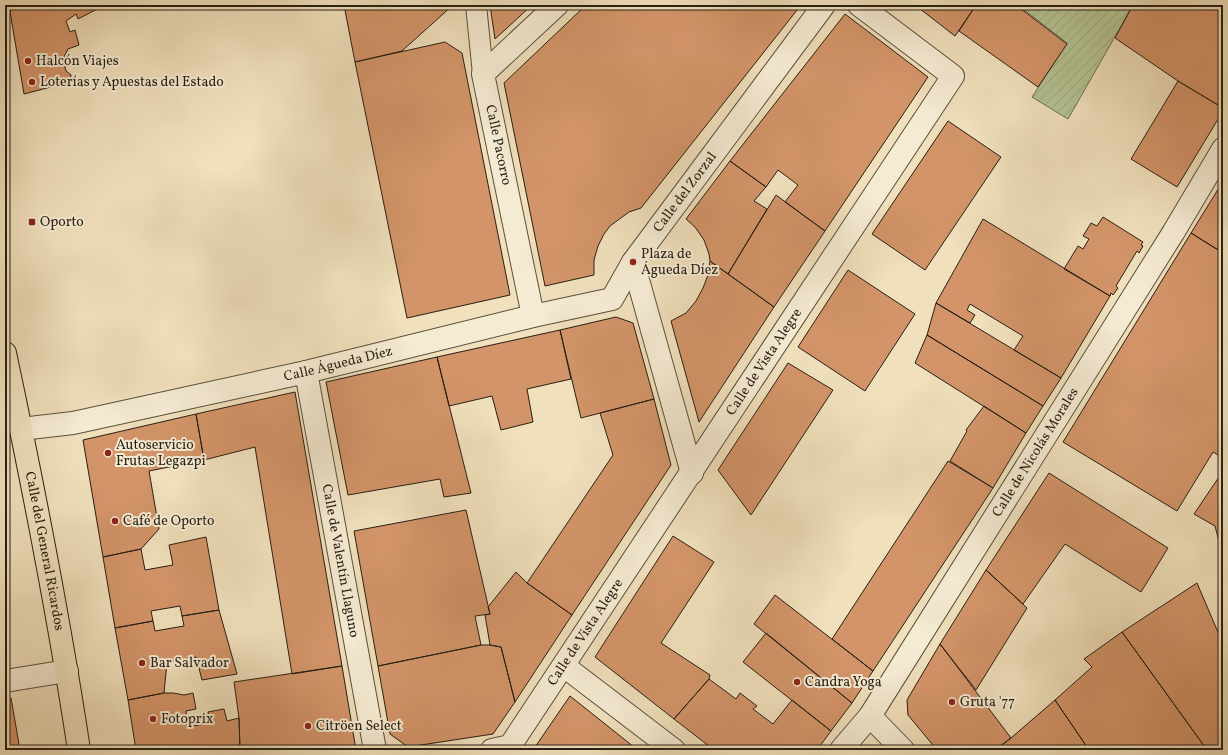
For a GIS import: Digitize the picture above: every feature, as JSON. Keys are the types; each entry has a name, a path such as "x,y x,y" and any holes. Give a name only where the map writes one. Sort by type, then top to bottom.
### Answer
{"main road":[{"name":"Calle del General Ricardos","path":"5,353 67,671 79,750"}],"street":[{"path":"476,5 483,74"},
{"path":"483,74 557,5"},
{"name":"Calle del Zorzal","path":"634,262 824,5"},
{"name":"Calle de Vista Alegre","path":"501,748 564,666 953,76 859,5"},
{"name":"Calle Pacorro","path":"483,74 533,316"},
{"name":"Calle de Nicolás Morales","path":"841,750 870,716 1173,233 1223,149"},
{"path":"634,262 692,473"},
{"name":"Calle Águeda Díez","path":"21,429 73,423 306,372 533,316 612,299 634,262"},
{"name":"Calle de Valentín Llaguno","path":"306,372 375,750"},
{"path":"564,666 674,750"},
{"path":"5,681 67,671"},
{"path":"870,716 903,750"}],"green space":[{"path":"1018,5 1133,5 1068,119 1032,97 1067,43"}],"building":[{"path":"13,5 102,5 101,7 78,19 76,14 66,21 70,32 75,30 79,45 68,49 63,59 66,71 71,75 70,82 24,94 10,12"},
{"path":"344,5 453,5 402,51 355,62"},
{"path":"490,5 532,5 495,39"},
{"path":"586,5 801,5 641,208 629,212 610,226 598,246 594,260 594,275 545,286 504,83"},
{"path":"915,5 976,5 955,36"},
{"path":"976,5 1016,5 1067,44 1038,87 959,31"},
{"path":"1133,5 1223,5 1223,108 1178,81 1115,38"},
{"path":"845,14 928,77 825,231 785,202 798,185 778,170 766,187 730,161"},
{"path":"445,42 462,53 510,295 407,318 355,62"},
{"path":"1178,81 1223,108 1223,111 1177,187 1131,159"},
{"path":"948,121 1001,157 925,270 872,234"},
{"path":"730,161 766,187 754,201 767,209 728,274 710,261 704,240 695,227 686,219"},
{"path":"1223,183 1223,253 1191,233"},
{"path":"776,195 825,231 774,307 728,274"},
{"path":"1103,217 1143,242 1141,245 1143,246 1139,253 1137,251 1116,286 1118,288 1113,295 1111,293 1110,296 1064,269 1078,246 1083,249 1089,239 1083,236 1091,223 1097,226"},
{"path":"983,219 1110,296 1061,378 1014,350 1023,336 970,304 967,310 975,315 970,323 936,303"},
{"path":"1191,233 1223,253 1223,458 1213,452 1177,511 1063,442"},
{"path":"710,261 774,307 699,422 671,321 686,313 696,301 708,275"},
{"path":"848,270 915,314 865,391 798,347"},
{"path":"936,303 1061,378 1043,406 927,335"},
{"path":"616,317 633,323 654,399 581,418 560,330"},
{"path":"560,330 571,379 527,389 533,422 501,430 492,396 449,406 437,357"},
{"path":"927,335 1043,406 1026,433 915,363"},
{"path":"437,357 471,493 444,497 440,479 348,495 326,382"},
{"path":"788,363 833,390 751,515 718,470"},
{"path":"295,392 342,666 292,674 255,447 204,460 196,414"},
{"path":"654,399 671,465 572,615 527,583 613,455 600,413"},
{"path":"984,406 1026,433 993,488 950,461 967,431 966,430"},
{"path":"196,414 204,460 149,471 159,529 141,549 103,557 83,440"},
{"path":"948,461 993,488 873,671 832,639"},
{"path":"1223,471 1223,557 1215,526 1194,514"},
{"path":"1049,473 1168,548 1141,592 1065,544 1023,604 986,570"},
{"path":"466,510 490,614 475,616 481,645 378,666 354,531"},
{"path":"673,536 714,562 661,643 710,675 709,679 674,719 595,657"},
{"path":"206,537 219,610 182,616 180,606 151,611 153,621 115,628 103,557 141,549 145,570 173,565 169,545"},
{"path":"986,570 1027,608 976,690 940,644"},
{"path":"516,572 527,583 572,615 515,702 501,647 490,645 485,615 490,614 488,607"},
{"path":"1197,583 1223,644 1223,750 1207,750 1122,632"},
{"path":"775,595 873,671 852,703 754,624"},
{"path":"219,610 237,674 202,680 196,657 167,662 164,693 128,700 115,628 153,621 155,631 184,626 182,616"},
{"path":"1122,632 1207,750 1089,750 1055,700 1092,667 1084,659"},
{"path":"766,633 852,703 831,731 743,662"},
{"path":"940,644 1011,738 995,750 937,750 908,715 907,700"},
{"path":"481,645 501,647 515,702 493,734 408,747 390,734 378,666"},
{"path":"342,666 356,750 240,750 239,718 234,682"},
{"path":"709,679 736,699 740,693 757,706 753,709 773,724 792,700 831,731 817,750 714,750 674,719"},
{"path":"164,693 184,695 193,693 196,709 186,711 187,727 210,723 208,712 224,709 227,721 239,718 240,750 136,750 128,700"},
{"path":"570,696 634,747 632,750 533,750"},
{"path":"11,698 20,750 5,750 5,699"},
{"path":"1055,700 1089,750 995,750 1011,738"}],"place":[{"name":"Halcón Viajes","path":"28,61"},
{"name":"Loterías y Apuestas del Estado","path":"32,82"},
{"name":"Oporto","path":"32,222"},
{"name":"Plaza de Águeda Díez","path":"633,262"},
{"name":"Autoservicio Frutas Legazpi","path":"108,453"},
{"name":"Café de Oporto","path":"115,521"},
{"name":"Bar Salvador","path":"142,663"},
{"name":"Candra Yoga","path":"797,682"},
{"name":"Gruta '77","path":"952,702"},
{"name":"Fotoprix","path":"153,719"},
{"name":"Citröen Select","path":"308,726"}]}
